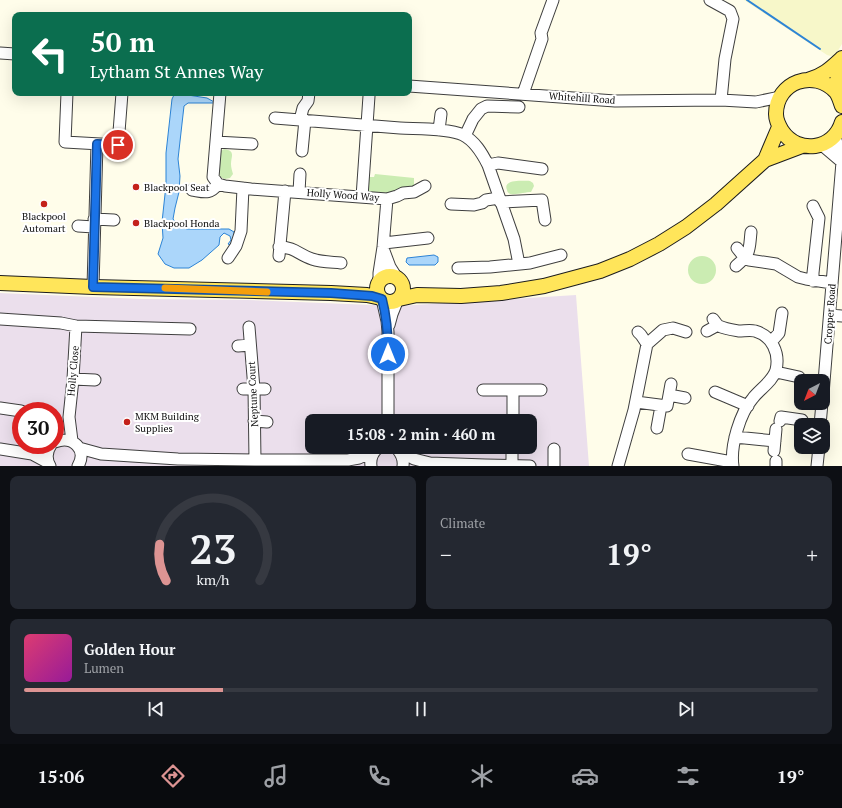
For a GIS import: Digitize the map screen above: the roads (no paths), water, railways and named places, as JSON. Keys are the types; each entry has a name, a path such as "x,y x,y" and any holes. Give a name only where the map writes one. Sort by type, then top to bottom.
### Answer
{"main road":[{"path":"765,160 777,121 777,104 782,93 791,85 819,76 828,71 842,58"},
{"path":"840,98 836,84 838,72 842,62"},
{"path":"807,80 827,84 840,98"},
{"path":"777,121 785,136 791,142 802,146 814,147 822,145 840,127"},
{"path":"0,283 331,293 367,295 386,302 417,295 461,296 501,293 544,286 600,271 630,259 659,244 686,227 716,204 765,160 802,146"},
{"path":"331,293 350,290 379,281 387,276 392,276 427,290 445,295"},
{"path":"397,278 401,282 403,289 402,296 398,299"},
{"path":"379,281 377,290 381,299"}],"street":[{"path":"522,94 542,38 541,33 554,0"},
{"path":"710,0 730,11 733,19 725,59 721,100"},
{"path":"0,53 12,54"},
{"name":"Whitehill Road","path":"412,86 615,101 721,100 756,102 780,97"},
{"path":"67,96 65,142 118,145 122,96"},
{"path":"192,190 208,192 214,189 218,184 213,177 220,96"},
{"path":"302,151 303,108 309,96"},
{"path":"362,197 369,96"},
{"name":"Whitehill Road","path":"756,102 777,121"},
{"path":"465,136 481,109 487,106 519,107"},
{"path":"439,130 441,114"},
{"path":"275,118 367,126 439,130 458,132 465,136 477,146 488,165 514,239 519,264"},
{"name":"Cropper Road","path":"825,374 842,162 840,127"},
{"path":"216,142 252,144"},
{"path":"93,287 97,144"},
{"path":"822,145 842,162"},
{"path":"488,165 498,163 542,169"},
{"name":"Holly Wood Way","path":"299,192 300,174"},
{"name":"Holly Wood Way","path":"218,184 243,188 387,199 403,193 414,192 425,186"},
{"path":"228,258 236,246 241,231 243,188"},
{"path":"285,191 279,251 287,247 312,259 341,263"},
{"name":"Holly Wood Way","path":"379,281 387,199"},
{"path":"451,204 474,205 482,203 486,200 542,200 545,220"},
{"path":"813,206 819,218 813,281"},
{"path":"78,226 114,220"},
{"path":"736,266 748,253 751,232"},
{"path":"383,245 428,238"},
{"name":"Holly Wood Way","path":"383,245 387,261 397,278"},
{"path":"737,248 745,258 752,261 776,264 798,277 813,281 832,283"},
{"path":"458,268 490,267 530,263 561,255"},
{"path":"381,299 387,321 388,332 387,414"},
{"path":"388,332 392,314 398,299"},
{"path":"771,342 779,333 782,313"},
{"path":"830,315 842,316"},
{"path":"0,319 61,323 81,326 190,329"},
{"path":"688,454 732,464 732,450 737,426 752,399 776,372 776,350 771,342 762,335 755,331 732,330 715,322 707,331"},
{"name":"Holly Close","path":"79,464 81,453 75,444 69,417 81,326"},
{"name":"Neptune Court","path":"249,327 249,389 254,422 255,460"},
{"path":"618,466 636,402 647,344 663,330 673,328 686,332"},
{"path":"638,332 647,344"},
{"path":"238,346 250,345"},
{"path":"776,372 794,375"},
{"path":"73,379 95,380"},
{"path":"636,402 667,406 671,384"},
{"path":"249,389 265,389"},
{"path":"483,390 541,390"},
{"path":"512,414 513,390"},
{"path":"715,392 748,406"},
{"path":"669,395 685,398"},
{"path":"657,428 661,406"},
{"path":"0,408 12,410"},
{"name":"Holly Close","path":"64,426 69,417"},
{"path":"735,437 775,455 778,425 781,417 794,419"},
{"path":"254,422 267,422"},
{"path":"64,439 101,454 178,462 255,460 295,463 348,460 359,458 367,454"},
{"path":"0,449 12,451"},
{"path":"554,449 554,466"},
{"path":"32,454 49,465"},
{"path":"46,454 49,465"},
{"path":"79,464 101,454"},
{"path":"371,466 371,458 374,454"},
{"path":"400,454 403,458 403,466"},
{"path":"406,454 414,459 430,463 485,466 530,466"},
{"path":"512,454 512,466"},
{"path":"817,466 818,454"},
{"path":"340,460 362,466"},
{"path":"410,466 430,463"}],"water":[{"path":"174,96 194,96 207,98 216,103 188,103 184,106 178,159 180,176 179,192 173,219 179,226 187,229 229,229 234,232 234,240 230,245 228,244 231,240 230,236 224,233 220,237 219,245 202,260 189,268 174,268 165,264 158,254 163,238 162,222 166,185 166,153"},
{"path":"434,255 438,257 438,262 435,265 409,265 406,262 407,258"}],"waterway":[{"path":"747,0 820,49"}],"place":[{"name":"Blackpool Seat","path":"136,187"},
{"name":"Blackpool Automart","path":"44,204"},
{"name":"Blackpool Honda","path":"136,223"},
{"name":"MKM Building Supplies","path":"127,422"}]}
